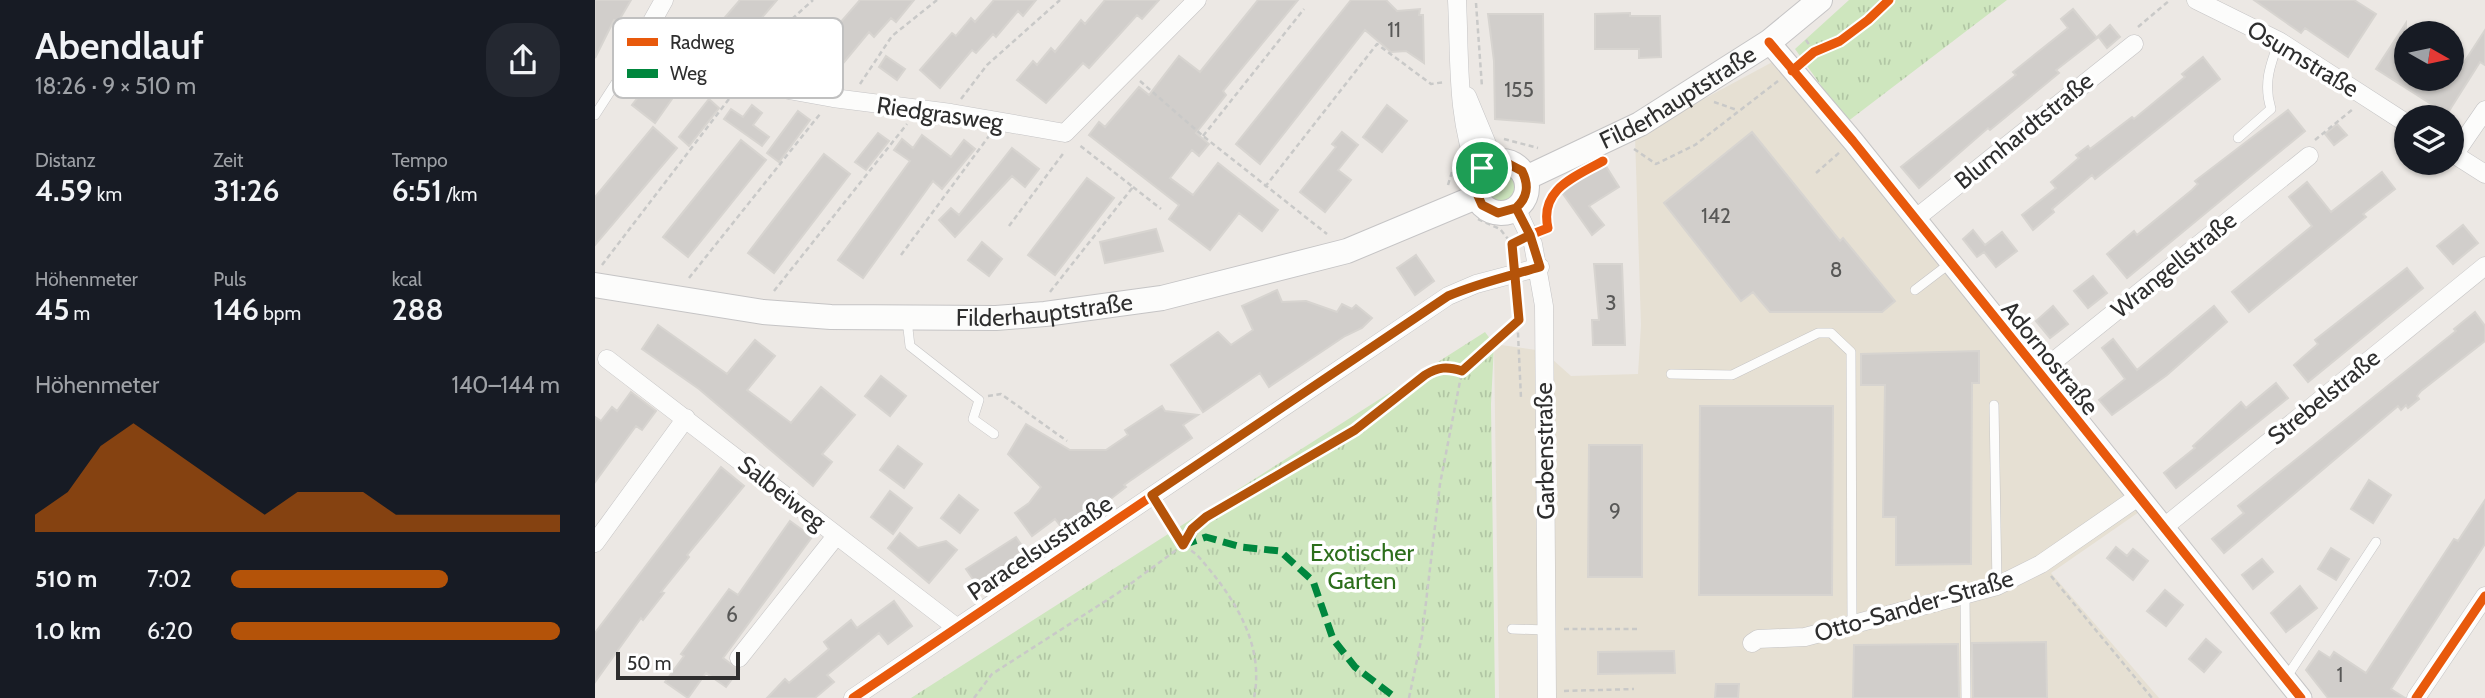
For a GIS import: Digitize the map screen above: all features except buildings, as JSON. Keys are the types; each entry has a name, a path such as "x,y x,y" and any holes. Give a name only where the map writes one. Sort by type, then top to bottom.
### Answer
{"main road":[{"name":"Filderhauptstraße","path":"1526,178 1640,124 1769,42 1820,0"},
{"path":"1516,165 1526,178 1526,194 1516,208 1498,213 1482,205 1483,177 1516,165"},
{"name":"Filderhauptstraße","path":"597,277 679,299 763,312 906,319 1045,314 1162,298 1347,251 1483,177"}],"street":[{"path":"654,18 664,0"},
{"path":"1069,137 1128,69 1197,0"},
{"path":"1457,0 1461,80 1480,133 1483,177"},
{"name":"Osumstraße","path":"2196,0 2279,41 2394,115"},
{"name":"Adornostraße","path":"1769,42 1853,141 1949,264 2301,698"},
{"name":"Blumhardtstraße","path":"1915,219 2134,44"},
{"name":"Riedgrasweg","path":"835,98 951,113 1069,137"},
{"path":"2464,139 2485,110"},
{"name":"Wrangellstraße","path":"2039,373 2309,156"},
{"path":"2464,161 2485,174"},
{"name":"Garbenstraße","path":"1516,208 1530,235 1540,267 1544,306 1546,695"},
{"name":"Strebelstraße","path":"2163,527 2485,265"},
{"name":"Paracelsusstraße","path":"853,698 1448,296 1476,284 1540,267"},
{"name":"Salbeiweg","path":"607,359 956,628"},
{"path":"595,543 686,418"},
{"name":"Otto-Sander-Straße","path":"1752,643 1758,639 1805,638 1997,586 2041,564 2138,497"},
{"path":"739,658 836,536"},
{"path":"2416,698 2485,596"}],"lane":[{"path":"2238,138 2271,109 2267,94 2267,75 2279,41"},
{"path":"595,115 613,87"},
{"path":"1915,290 1949,264"},
{"path":"906,319 910,346 979,400 973,419 994,434"},
{"path":"1671,374 1732,375 1818,332 1831,333 1851,352 1852,624"},
{"path":"1994,405 1997,586"},
{"path":"2285,680 2376,542"},
{"path":"1965,595 1966,698"},
{"path":"1512,629 1547,629"}],"path":[{"path":"793,18 813,0"},
{"path":"843,97 892,36 937,0"},
{"path":"951,113 987,65 1060,0"},
{"path":"1476,0 1482,87"},
{"path":"1624,153 1634,149 1656,164 1668,161 1695,145 1814,52 1840,41 1889,0"},
{"path":"2134,44 2136,29 2170,0"},
{"path":"1203,136 1304,9"},
{"path":"1265,187 1377,44 1431,83 1461,80"},
{"path":"1128,69 1203,136 1347,251"},
{"path":"597,277 730,98"},
{"path":"2309,156 2315,139 2367,98"},
{"path":"679,299 683,285 841,99"},
{"path":"1717,101 1737,110"},
{"path":"763,312 769,298 793,266 917,110"},
{"path":"901,255 999,122"},
{"path":"1498,135 1504,140 1544,149"},
{"path":"1009,226 1069,137 1161,209"},
{"path":"1816,173 1853,141"},
{"path":"1045,314 1046,297 1133,187"},
{"path":"1521,398 1519,320 1512,244 1530,235"},
{"path":"1409,698 1422,636 1440,484 1462,371 1519,320"},
{"path":"974,698 992,674 1118,593 1183,545 1192,529 1206,517 1355,430 1437,368 1449,367 1462,371"},
{"path":"979,400 1001,394 1067,441"},
{"path":"1152,495 1183,545 1196,554 1229,593 1245,623 1255,653 1254,698"},
{"path":"2041,564 2152,698"},
{"path":"1547,629 1637,629"},
{"path":"1546,695 1634,689"}],"shaded area":[{"path":"1778,59 2139,512 2051,573 2159,698 1499,698 1494,344 1543,351 1571,376 1638,374 1641,325 1635,136"}],"green space":[{"path":"1849,0 2007,0 1847,122 1795,49"},
{"path":"1501,172 1512,176 1516,187 1512,198 1501,202 1490,198 1486,187 1490,176"},
{"name":"Exotischer Garten","path":"1485,332 1494,344 1491,404 1495,698 911,698"}],"marked path":[{"path":"1183,545 1206,537 1241,547 1280,551 1313,581 1333,639 1355,667 1396,698"}],"cycle path":[{"path":"1792,71 1814,52 1840,41 1889,0"},
{"path":"1769,42 1853,141 2301,698"},
{"path":"1530,235 1548,228 1549,203 1554,194 1571,179 1603,161"},
{"path":"853,698 1448,296 1476,284 1540,267"},
{"path":"2416,698 2485,596"}],"route":[{"path":"1482,168 1475,181 1476,197 1489,211 1508,212 1516,208 1530,235 1512,244 1515,274 1519,320 1462,371 1449,367 1437,368 1425,375 1400,397 1322,452 1206,517 1192,529 1183,545 1152,495 1448,296 1476,284 1515,274 1540,267 1530,235 1516,208 1526,194 1526,178 1522,171 1516,165 1501,160 1482,168"}]}
